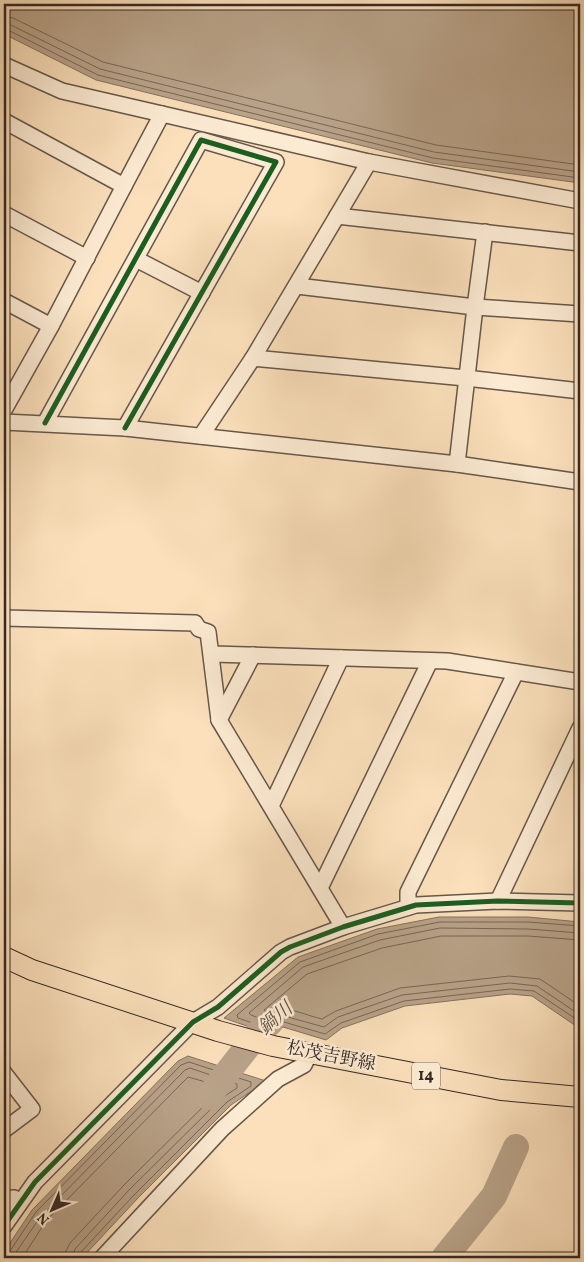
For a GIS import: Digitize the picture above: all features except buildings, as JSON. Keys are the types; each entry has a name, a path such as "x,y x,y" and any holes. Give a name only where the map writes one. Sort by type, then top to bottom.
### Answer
{"main road":[{"name":"松茂吉野線","path":"4,958 32,970 218,1031 273,1046 501,1090 580,1097"}],"street":[{"path":"4,65 62,91 369,162 580,201"},
{"path":"4,410 51,326 162,114"},
{"path":"4,121 124,186"},
{"path":"45,423 201,140 276,162 125,428"},
{"path":"201,436 253,358 369,162"},
{"path":"4,214 87,258"},
{"path":"338,216 580,243"},
{"path":"457,464 485,232"},
{"path":"136,258 202,293"},
{"path":"297,286 475,307 580,314"},
{"path":"4,301 51,326"},
{"path":"253,358 580,391"},
{"path":"4,422 125,428 457,464 580,482"},
{"path":"4,618 195,622 199,629 208,632 220,720 343,927"},
{"path":"212,654 446,661 580,682"},
{"path":"220,720 253,655"},
{"path":"271,806 341,658"},
{"path":"320,888 430,661"},
{"path":"408,907 408,892 516,672"},
{"path":"498,901 580,728"},
{"path":"4,1226 35,1182 193,1022 218,1007 280,952 343,927 416,905 498,901 580,903"},
{"path":"102,1258 222,1129 278,1079 304,1065 310,1053"},
{"path":"4,1072 32,1109 4,1130"},
{"path":"4,1198 14,1198 20,1201"}],"water":[{"path":"4,4 580,4 580,183 432,163 96,80 4,34"},
{"path":"439,917 528,917 580,922 580,1024 576,1026 532,996 510,994 405,1006 342,1028 326,1040 283,1027 272,1035 224,1018 298,957 377,929"},
{"path":"188,1056 266,1081 231,1105 138,1198 82,1258 4,1258 4,1252 32,1210 178,1061"}],"waterway":[{"name":"鍋川","path":"208,1097 259,1032 270,1023"},
{"path":"444,1258 494,1196 516,1147"}],"cycle path":[{"path":"45,423 201,140 276,162 125,428"},
{"path":"4,1226 35,1182 193,1022 218,1007 281,952 343,927 416,905 498,901 580,903"}]}
